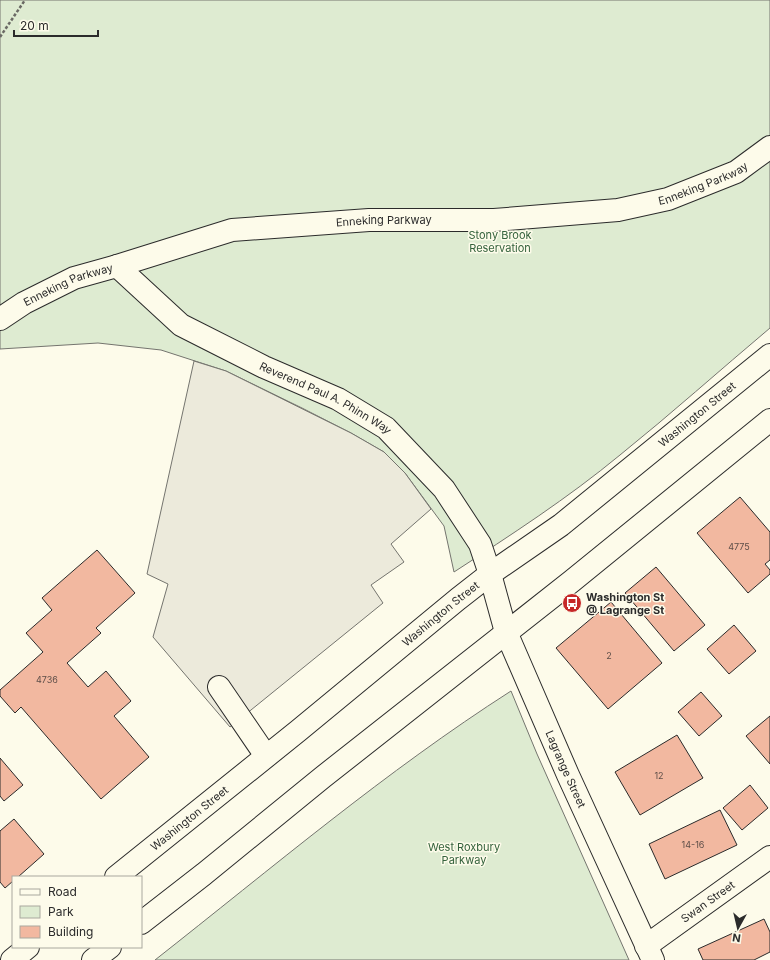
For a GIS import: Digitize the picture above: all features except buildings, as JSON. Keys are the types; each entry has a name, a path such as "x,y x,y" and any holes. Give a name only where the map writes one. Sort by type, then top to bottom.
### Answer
{"main road":[{"name":"Enneking Parkway","path":"0,319 24,303 74,278 118,266 232,230 370,220 494,220 618,210 668,199 736,172 770,147"},
{"name":"Reverend Paul A. Phinn Way","path":"118,266 181,325 264,367 338,399 386,428 444,489 480,544 490,574"},
{"name":"Washington Street","path":"117,876 452,604 490,574 561,525 770,355"},
{"path":"142,922 323,777 572,581 770,420"},
{"name":"Lagrange Street","path":"490,574 506,632 568,775 650,953"},
{"path":"219,687 266,756"},
{"name":"Swan Street","path":"650,953 770,857"},
{"path":"12,960 27,948"},
{"path":"93,960 109,948"}],"path":[{"path":"0,37 25,0"}],"green space":[{"name":"Stony Brook Reservation","path":"0,0 770,0 770,328 658,424 600,471 539,516 454,572 444,526 405,473 384,452 302,408 226,371 161,350 98,343 0,349"},
{"name":"West Roxbury Parkway","path":"511,691 537,754 629,960 155,960 374,787 419,754"}],"shaded area":[{"path":"194,361 226,371 351,433 384,452 405,473 431,509 391,544 404,562 371,585 383,603 230,727 153,637 168,584 147,574"}],"place":[{"name":"Washington St @ Lagrange St","path":"572,603"}]}
